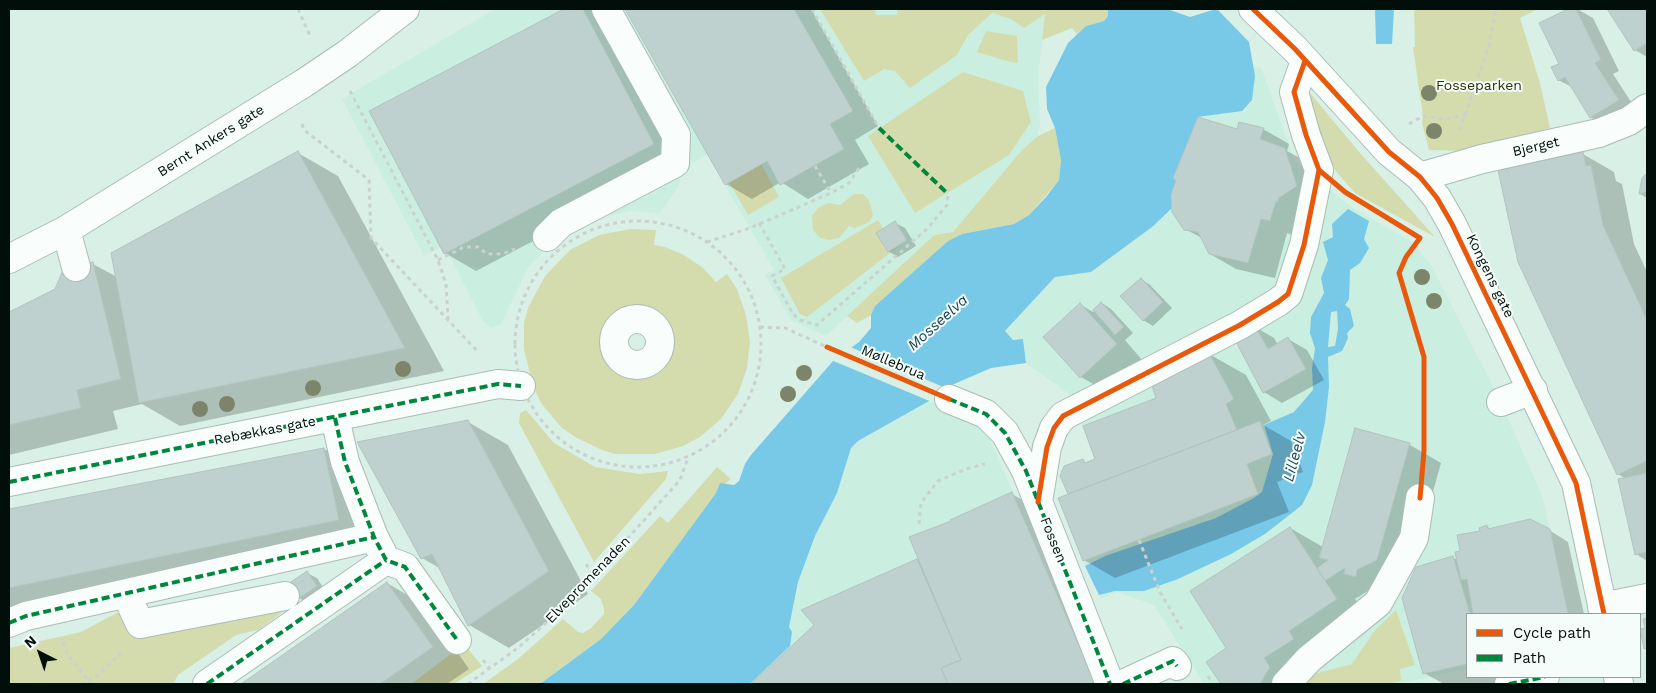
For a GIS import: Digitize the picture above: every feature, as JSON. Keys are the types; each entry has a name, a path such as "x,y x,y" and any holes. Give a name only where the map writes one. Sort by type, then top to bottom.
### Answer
{"street":[{"name":"Bernt Ankers gate","path":"9,259 66,230 304,83 347,54 405,9"},
{"path":"547,237 562,223 675,163 676,135 606,9"},
{"name":"Kongens gate","path":"1260,15 1306,61 1389,152 1420,177 1437,198 1452,224 1576,483 1603,610"},
{"path":"1038,502 1047,447 1054,428 1062,416 1240,325 1288,294 1304,245 1319,170 1306,135 1294,92 1306,61"},
{"name":"Bjerget","path":"1420,177 1482,159 1599,132 1630,121 1647,108"},
{"path":"66,230 76,267"},
{"name":"Rebækkas gate","path":"9,482 498,384 517,383"},
{"path":"1501,402 1533,390"},
{"name":"Fossen","path":"949,399 986,414 1005,433 1038,502 1110,684"},
{"path":"335,418 345,462 380,548 405,568 457,640"},
{"path":"1286,684 1309,659 1378,603 1414,538 1420,498"},
{"path":"9,623 26,616 126,594 380,548"},
{"path":"207,684 380,548"},
{"path":"126,594 140,624 285,596"},
{"path":"1603,610 1647,598"},
{"path":"1123,684 1173,661 1177,666"},
{"path":"1509,684 1540,678"}],"path":[{"path":"298,9 313,45"},
{"path":"812,9 879,128"},
{"path":"1460,132 1489,46 1496,9"},
{"path":"349,88 438,260 446,284 448,321"},
{"path":"1407,125 1423,116 1445,119 1466,115"},
{"path":"301,121 304,130 369,180 371,238 482,357"},
{"path":"815,166 832,193"},
{"path":"707,242 832,193 849,183 859,168"},
{"path":"759,223 785,269 772,276 793,314 800,320 817,325 927,229 947,205 948,194"},
{"path":"634,221 660,223 684,230 707,242 727,259 743,279 754,302 760,327 761,354 756,380 746,404 731,425 711,444 688,457 665,465 639,468 614,466 589,458 567,446 548,429 532,409 517,383 514,335 519,310 529,286 544,265 562,247 584,233 608,224 634,221"},
{"path":"438,260 464,247"},
{"path":"760,327 785,328 835,350"},
{"path":"919,524 921,502 938,481 966,469 1018,457"},
{"path":"1139,540 1160,592 1186,637"},
{"path":"586,564 595,577"},
{"path":"56,609 68,656 91,684"},
{"path":"1205,671 1213,684"}],"shaded area":[{"path":"495,9 1051,9 1045,13 1038,78 1040,125 1038,136 1002,173 953,232 934,235 826,336 791,320 765,275 774,270 707,154 685,168 678,187 660,213 631,211 596,218 569,230 545,250 528,268 501,324 492,328 483,321 451,259 444,254 440,247 424,256 342,99"},
{"path":"1261,67 1295,162 1353,208 1409,240 1431,265 1501,402 1543,498 1568,613 1466,613 1466,669 1397,684 1204,684 1154,605 1117,592 1101,599 1083,561 1058,498 1068,494 1060,476 1064,466 1083,459 1085,463 1095,459 1068,393 1026,363 1023,340 1013,340 1005,332 1055,277 1091,272 1152,226 1171,195 1176,180 1173,178 1198,117 1205,117 1255,76 1253,68"},
{"path":"929,401 982,428 989,437 1095,682 1090,684 750,684 790,646 789,627 798,582 815,536 837,493 851,448 858,441"}],"green space":[{"path":"820,9 875,9 876,15 897,15 898,9 1108,9 1108,16 1104,21 1086,26 1077,34 1072,28 1042,40 1045,14 1024,28 1011,19 992,13 968,35 957,55 910,88 895,71 884,69 864,81"},
{"name":"Fosseparken","path":"1414,9 1538,9 1520,18 1540,83 1550,128 1469,151 1429,150 1422,123 1423,116 1413,47 1415,47"},
{"path":"986,31 1017,36 1018,63 977,52"},
{"path":"963,72 1023,91 1031,122 1009,155 915,213 868,136"},
{"path":"1310,93 1360,153 1435,237 1355,193 1340,176 1326,159 1307,99"},
{"path":"1055,128 1061,159 1059,180 1029,215 1014,224 962,234 948,241 875,306 871,315 857,323 847,316 934,235 953,232 1021,151 1038,136"},
{"path":"761,164 779,197 748,215 729,182"},
{"path":"854,194 863,194 869,200 873,215 869,222 855,228 849,226 839,238 829,240 820,238 813,230 812,216 818,208 828,203 840,205"},
{"path":"878,220 883,229 895,221 907,240 807,317 800,314 781,278"},
{"path":"630,229 656,230 654,245 682,254 702,267 716,282 727,274 737,289 746,315 750,341 747,368 738,394 721,419 700,437 683,446 655,454 615,454 602,450 575,437 561,427 541,403 533,386 524,349 524,323 528,308 545,276 570,250 599,235","holes":["641,318 655,326 662,341 656,357 642,365 625,363 615,351 614,334 625,321"]},
{"path":"526,410 554,443 595,467 640,474 668,471 666,479 594,562 519,423 520,413"},
{"path":"717,467 731,479 725,484 720,484 716,493 634,605 601,639 540,684 483,684 518,659 563,619 578,632 583,633 591,628 604,614 604,609 601,599 591,591 660,516 668,523"},
{"path":"296,602 258,630 236,635 178,675 173,684 9,684 9,648 81,632 122,610 135,637"},
{"path":"1396,610 1415,665 1400,669 1401,681 1386,684 1305,684 1314,674 1352,664 1375,630"},
{"path":"464,644 482,666 454,684 411,684"}],"water":[{"name":"Mosseelva","path":"1108,9 1167,9 1190,17 1216,9 1278,9 1249,42 1255,76 1252,100 1242,111 1198,117 1174,178 1176,180 1171,195 1171,209 1152,227 1091,272 1055,277 1005,331 1013,340 1023,339 1026,363 991,368 945,388 929,401 858,441 851,448 837,493 815,536 798,582 789,627 792,632 790,646 750,684 540,684 601,639 634,605 716,493 720,483 734,485 739,481 745,464 751,455 833,361 859,342 871,328 871,315 875,306 948,241 962,234 1014,224 1029,215 1046,197 1059,180 1061,160 1055,128 1047,109 1046,87 1068,43 1086,26 1104,21 1108,16"},
{"path":"1375,9 1394,9 1392,44 1376,44"},
{"name":"Lilleelv","path":"1348,209 1369,221 1364,239 1369,248 1360,263 1350,270 1349,299 1345,305 1350,309 1354,326 1347,333 1348,338 1342,351 1328,357 1329,387 1325,422 1312,485 1302,505 1265,534 1231,554 1178,579 1144,591 1115,591 1099,595 1085,566 1105,556 1216,518 1262,492 1273,454 1264,425 1294,412 1313,390 1312,368 1315,348 1310,333 1311,317 1324,293 1321,278 1328,260 1323,242 1333,237 1332,224","holes":["1337,311 1338,329 1335,346 1328,347 1331,312"]}],"pier":[{"path":"1217,9 1278,9 1249,42"},
{"path":"848,346 948,389 932,402 831,360"}],"building":[{"path":"564,9 583,9 654,144 444,254 369,111"},
{"path":"625,9 794,9 853,111 830,124 844,149 780,185 767,161 725,185"},
{"path":"1568,9 1576,9 1601,60 1595,63 1619,100 1590,118 1565,77 1558,81 1551,67 1559,64 1539,23"},
{"path":"1607,9 1647,9 1647,43 1634,51"},
{"path":"1198,117 1237,129 1239,122 1264,128 1260,139 1285,148 1297,186 1279,198 1278,202 1276,201 1270,221 1261,219 1248,263 1209,254 1198,232 1184,230 1172,212 1171,195 1176,180 1173,178"},
{"path":"298,151 405,348 139,403 111,253"},
{"path":"1583,152 1586,166 1591,165 1603,225 1647,320 1647,461 1617,475 1518,262 1498,170"},
{"path":"1647,173 1647,192 1639,194 1642,178"},
{"path":"895,221 907,240 888,252 876,233"},
{"path":"93,262 121,379 77,390 81,408 9,425 9,312 55,289 63,270"},
{"path":"1141,278 1163,302 1143,321 1120,296"},
{"path":"1101,302 1124,327 1115,335 1093,310"},
{"path":"1080,303 1117,344 1080,378 1043,337"},
{"path":"1255,326 1268,349 1288,337 1306,369 1263,393 1234,338"},
{"path":"1209,353 1234,399 1226,404 1237,430 1068,494 1060,476 1064,466 1083,459 1085,463 1095,459 1083,426 1156,398 1151,383"},
{"path":"468,420 549,571 468,626 432,554 421,559 357,442"},
{"path":"1260,421 1272,454 1247,464 1258,494 1083,561 1058,498"},
{"path":"1355,428 1410,443 1377,560 1357,570 1356,577 1344,574 1345,568 1325,581 1317,568 1328,560 1319,558"},
{"path":"324,448 339,520 9,588 9,509"},
{"path":"1647,473 1647,552 1635,555 1618,479"},
{"path":"1012,492 1095,682 1090,684 948,684 941,668 961,660 909,537 951,521"},
{"path":"1530,519 1550,529 1568,613 1473,613 1467,579 1461,580 1455,552 1460,551 1457,535 1480,531 1479,528 1487,525 1488,529"},
{"path":"1290,527 1337,599 1289,631 1294,639 1264,658 1270,667 1260,684 1221,684 1206,662 1226,648 1190,591"},
{"path":"1453,556 1470,613 1466,613 1466,664 1423,674 1402,598 1416,567"},
{"path":"917,559 961,660 941,668 948,684 751,684 814,625 801,610"},
{"path":"307,571 317,586 298,599 288,584"},
{"path":"387,582 433,647 380,684 241,684"},
{"path":"1647,618 1647,648 1644,649 1641,634 1641,629 1645,628 1643,619"}],"marked path":[{"path":"879,128 948,194"},
{"path":"9,482 498,384 521,386"},
{"path":"949,399 986,414 1005,433 1026,471 1110,684"},
{"path":"335,418 345,462 374,537 386,560 405,567 457,640"},
{"path":"9,623 26,616 374,537"},
{"path":"207,684 386,560"},
{"path":"1123,684 1173,661 1177,666"},
{"path":"1509,684 1540,678"}],"cycle path":[{"path":"1253,9 1295,49 1389,152 1420,177 1437,198 1452,224 1576,483 1604,613"},
{"path":"1305,61 1294,92 1306,135 1319,170 1345,192 1420,238 1406,257 1399,273 1424,357 1424,451 1420,498"},
{"path":"1038,502 1047,447 1054,428 1063,416 1240,325 1288,294 1304,245 1319,170"},
{"name":"Møllebrua","path":"827,347 949,399"}]}
